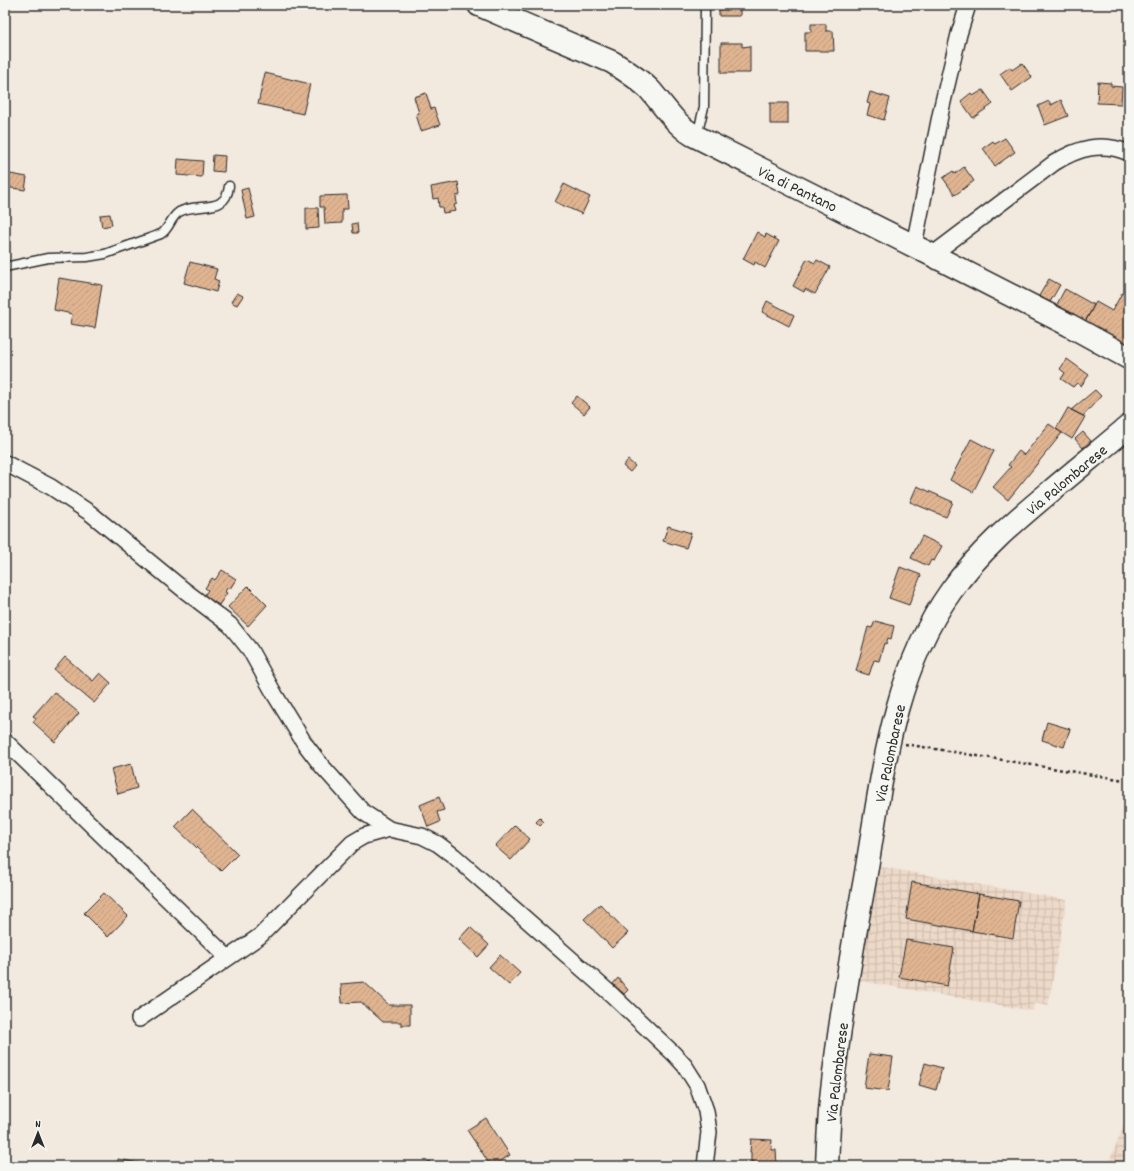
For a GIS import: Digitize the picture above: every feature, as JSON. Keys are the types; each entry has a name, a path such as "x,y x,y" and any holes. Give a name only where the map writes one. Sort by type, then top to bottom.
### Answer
{"main road":[{"name":"Via di Pantano","path":"479,5 505,13 604,58 626,71 644,85 678,124 697,137 923,250 1129,358"},
{"name":"Via Palombarese","path":"827,1166 831,1104 836,1059 858,918 889,742 904,686 920,643 934,617 957,583 1006,529 1129,426"}],"street":[{"path":"923,250 941,113 959,34 968,5"},
{"path":"923,250 1068,155 1084,148 1100,146 1129,153"},
{"path":"5,463 47,484 90,513 184,590 230,625 250,650 288,717 315,758 363,812 389,829 422,836 438,844 454,856 606,989 674,1054 694,1079 705,1104 709,1132 706,1166"},
{"path":"5,741 228,958"},
{"path":"139,1019 266,932 352,843 364,836 389,829"}],"lane":[{"path":"697,137 704,107 705,5"},
{"path":"5,267 48,258 93,256 115,251 161,234 167,229 174,216 181,211 212,206 222,202 227,196 229,186"}],"path":[{"path":"889,742 1124,780"}],"shaded area":[{"path":"876,866 1067,900 1048,1006 1034,1003 1033,1011 855,980"},
{"path":"1129,1112 1129,1166 1107,1166 1115,1148"}],"building":[{"path":"719,5 740,5 740,16 719,16"},
{"path":"811,24 826,24 826,31 833,31 834,51 805,51 805,32 811,32"},
{"path":"721,43 742,43 742,47 750,46 750,73 721,73"},
{"path":"1022,63 1032,77 1012,91 1000,74 1010,67 1012,70"},
{"path":"265,73 310,84 303,114 258,104"},
{"path":"1098,82 1111,83 1111,86 1122,87 1121,104 1097,103"},
{"path":"983,90 993,104 973,118 961,101 971,93 973,96"},
{"path":"870,92 890,98 884,120 867,115 870,104 867,103"},
{"path":"426,93 431,109 434,108 440,125 421,131 416,114 419,113 414,97"},
{"path":"1061,100 1068,116 1045,125 1038,106 1049,101 1051,105"},
{"path":"770,103 788,103 788,124 770,124"},
{"path":"1005,138 1015,152 995,166 983,148 993,141 995,144"},
{"path":"213,155 225,156 224,172 212,171"},
{"path":"178,159 203,161 202,177 177,175"},
{"path":"964,167 974,181 955,195 943,178 953,171 955,174"},
{"path":"5,173 27,177 25,190 5,187"},
{"path":"458,182 460,195 456,196 457,204 454,205 456,211 443,213 442,207 439,207 438,198 433,199 431,187"},
{"path":"564,184 590,197 582,214 555,202"},
{"path":"248,188 255,217 247,219 241,190"},
{"path":"347,195 348,209 342,209 342,223 325,224 324,207 320,207 320,196"},
{"path":"306,208 318,208 319,228 306,229"},
{"path":"110,214 112,225 102,227 100,215"},
{"path":"357,223 358,233 353,233 352,224"},
{"path":"757,232 765,237 766,234 779,241 765,268 755,262 754,265 743,259"},
{"path":"807,259 815,263 817,260 830,267 815,294 805,289 804,292 793,286"},
{"path":"190,262 217,269 214,279 219,281 216,292 184,283"},
{"path":"59,278 102,285 95,328 70,324 72,314 54,310"},
{"path":"1049,279 1060,285 1050,302 1039,296"},
{"path":"1065,289 1094,305 1085,322 1056,306"},
{"path":"237,293 243,296 237,305 231,302"},
{"path":"1122,293 1129,296 1128,345 1085,322 1096,302 1112,311"},
{"path":"767,301 794,315 789,326 762,312"},
{"path":"1067,359 1089,375 1081,386 1077,383 1073,387 1061,379 1065,373 1060,369"},
{"path":"1095,390 1101,396 1083,416 1071,410"},
{"path":"577,396 590,407 584,414 571,403"},
{"path":"1068,408 1085,417 1072,439 1056,429"},
{"path":"1049,424 1062,433 1008,500 993,487 1011,467 1008,465 1019,451 1024,455"},
{"path":"1083,432 1091,441 1083,448 1075,439"},
{"path":"971,439 994,451 973,492 950,480"},
{"path":"628,460 635,466 630,472 623,466"},
{"path":"917,486 953,502 946,517 910,502"},
{"path":"668,526 691,533 686,548 663,541"},
{"path":"922,536 942,546 934,561 931,560 928,566 911,558"},
{"path":"900,567 921,575 909,605 889,598"},
{"path":"222,570 236,579 230,589 227,588 225,592 227,593 219,605 204,596 208,590 205,588 212,578 215,580"},
{"path":"248,586 267,605 248,626 228,607"},
{"path":"875,621 894,626 891,639 888,638 886,644 884,643 879,661 874,660 869,675 856,671 868,627 872,628"},
{"path":"65,657 93,681 100,673 111,683 94,703 54,670"},
{"path":"54,692 79,713 55,742 33,722 36,718 33,716"},
{"path":"1047,722 1070,729 1064,747 1042,740"},
{"path":"131,764 137,788 118,794 111,769"},
{"path":"439,797 444,810 437,812 440,822 428,827 420,805"},
{"path":"192,809 238,854 221,871 175,827"},
{"path":"540,818 544,822 540,826 536,822"},
{"path":"515,825 530,839 511,860 495,846"},
{"path":"912,882 979,894 972,931 906,919"},
{"path":"104,893 128,916 108,937 84,913"},
{"path":"979,894 1019,901 1013,938 972,931"},
{"path":"600,904 628,933 612,948 584,919"},
{"path":"470,927 489,945 478,957 459,939"},
{"path":"906,940 954,948 947,986 899,977"},
{"path":"500,955 520,973 509,985 489,967"},
{"path":"618,978 628,990 624,994 613,984"},
{"path":"364,982 389,1005 410,1005 410,1025 401,1025 401,1022 383,1022 361,1002 342,1003 341,984"},
{"path":"869,1054 893,1057 888,1091 864,1088"},
{"path":"925,1063 942,1068 936,1090 919,1085"},
{"path":"486,1118 510,1155 493,1166 491,1166 467,1130"},
{"path":"751,1139 772,1140 771,1150 776,1150 777,1166 752,1166 753,1162 751,1162 750,1152"},
{"path":"118,1159 139,1163 138,1166 117,1166"},
{"path":"429,1161 433,1166 423,1166"}]}
